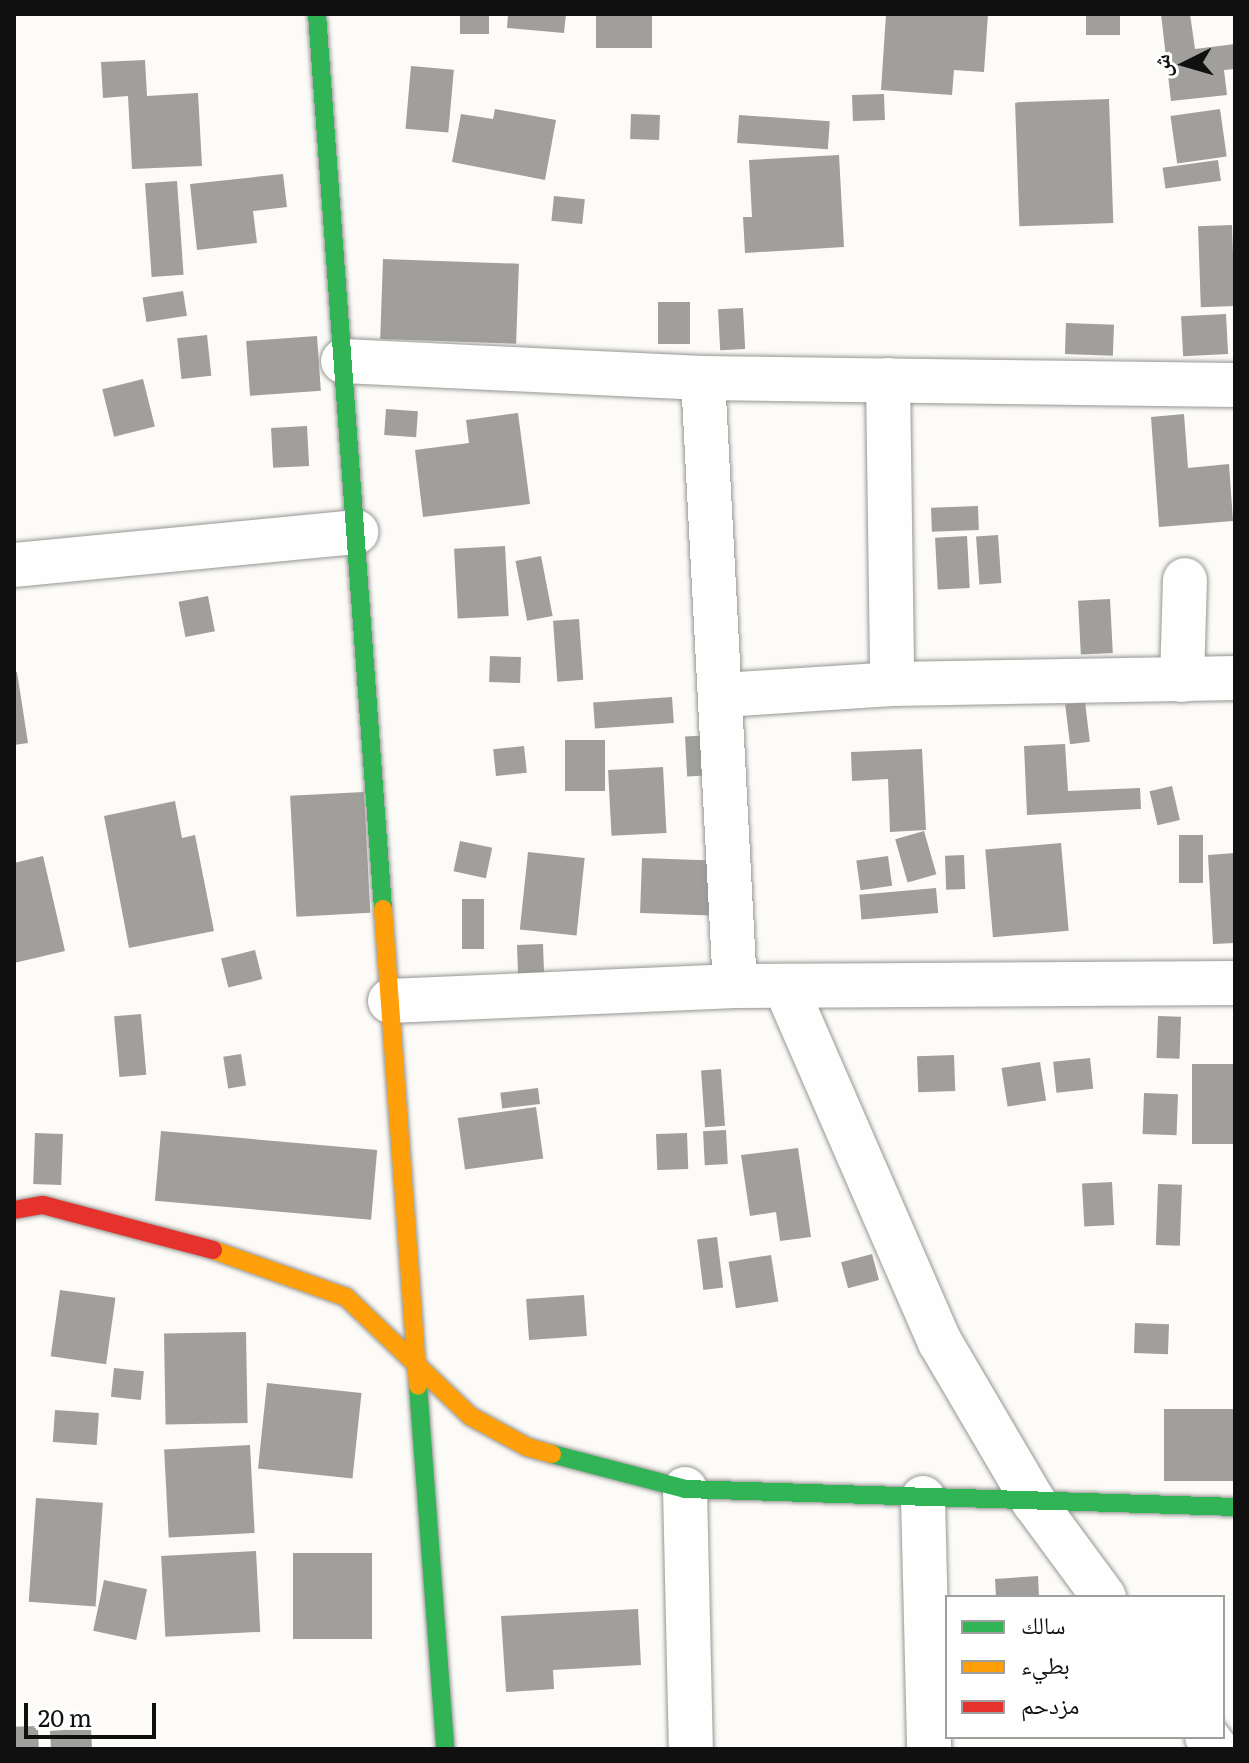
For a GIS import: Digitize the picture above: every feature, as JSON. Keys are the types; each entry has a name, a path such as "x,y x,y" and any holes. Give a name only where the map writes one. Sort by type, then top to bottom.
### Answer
{"street":[{"path":"317,14 445,1749"},
{"path":"343,361 703,378 1235,385"},
{"path":"703,378 723,695 735,986"},
{"path":"888,380 892,684"},
{"path":"14,565 356,532"},
{"path":"1182,680 1185,580"},
{"path":"723,695 892,684 1235,678"},
{"path":"390,1001 735,986 1235,983"},
{"path":"785,986 940,1342 1034,1502 1103,1595"},
{"path":"14,1210 43,1205 168,1234 346,1297 470,1416 527,1447 685,1489 1235,1507"},
{"path":"685,1489 691,1749"},
{"path":"923,1498 929,1749"}],"building":[{"path":"460,14 489,14 489,34 460,34"},
{"path":"508,14 566,14 564,33 507,28"},
{"path":"596,14 652,14 652,48 596,48"},
{"path":"886,14 988,14 984,72 954,70 952,95 881,90"},
{"path":"1086,14 1120,14 1120,35 1086,35"},
{"path":"1161,14 1190,14 1195,49 1235,44 1235,69 1224,70 1227,95 1171,101"},
{"path":"145,60 147,96 198,93 202,166 132,169 128,96 103,98 101,62"},
{"path":"411,66 454,70 448,133 406,129"},
{"path":"884,94 885,120 853,121 852,95"},
{"path":"1109,99 1113,223 1019,226 1015,102"},
{"path":"495,109 556,120 545,180 452,162 461,114 493,119"},
{"path":"1220,109 1227,157 1177,163 1170,116"},
{"path":"631,114 660,115 659,140 630,139"},
{"path":"739,115 830,121 828,149 737,143"},
{"path":"839,155 844,247 745,253 743,217 752,217 749,160"},
{"path":"1218,160 1221,181 1165,189 1163,168"},
{"path":"283,174 287,207 253,211 257,243 197,250 190,184"},
{"path":"177,181 184,275 152,277 145,183"},
{"path":"554,196 585,199 582,224 551,221"},
{"path":"1232,225 1235,306 1201,307 1198,226"},
{"path":"383,259 519,264 516,344 380,339"},
{"path":"183,291 187,316 146,322 143,297"},
{"path":"658,302 690,302 690,344 658,344"},
{"path":"743,308 745,349 720,350 718,309"},
{"path":"1226,314 1228,354 1183,356 1181,316"},
{"path":"1066,323 1114,325 1113,356 1065,354"},
{"path":"207,335 211,376 181,379 177,338"},
{"path":"317,336 321,391 250,396 246,341"},
{"path":"143,379 155,427 114,437 102,389"},
{"path":"386,409 418,411 416,437 384,435"},
{"path":"518,413 530,504 423,517 415,450 469,443 466,420"},
{"path":"1184,414 1188,468 1229,464 1233,521 1159,527 1151,417"},
{"path":"307,426 309,466 273,468 271,428"},
{"path":"978,506 979,530 932,532 931,508"},
{"path":"998,535 1001,583 979,584 976,537"},
{"path":"967,536 970,588 938,590 935,538"},
{"path":"505,546 509,616 458,619 454,549"},
{"path":"541,556 553,616 527,621 515,561"},
{"path":"208,596 215,631 185,637 179,602"},
{"path":"1110,599 1113,653 1081,655 1078,601"},
{"path":"579,619 583,680 557,682 553,621"},
{"path":"490,656 521,657 520,683 489,682"},
{"path":"17,672 28,743 14,745 14,673"},
{"path":"672,697 674,723 595,728 593,703"},
{"path":"1085,702 1090,742 1070,744 1065,704"},
{"path":"714,735 716,775 687,776 685,737"},
{"path":"565,740 605,740 605,791 565,791"},
{"path":"1065,744 1068,791 1140,788 1141,809 1027,815 1024,746"},
{"path":"524,746 527,773 496,776 493,749"},
{"path":"922,749 926,830 890,832 888,779 852,781 851,752"},
{"path":"663,767 666,833 612,836 608,770"},
{"path":"1172,786 1180,820 1157,825 1150,791"},
{"path":"364,792 370,913 296,917 290,796"},
{"path":"175,801 182,838 195,835 214,931 129,948 104,816"},
{"path":"924,831 936,874 908,883 895,839"},
{"path":"1179,835 1203,835 1203,883 1179,883"},
{"path":"460,841 492,848 486,878 454,871"},
{"path":"1061,843 1069,931 993,937 985,850"},
{"path":"528,852 585,858 577,936 520,930"},
{"path":"1235,853 1235,943 1213,944 1208,855"},
{"path":"964,855 965,889 946,890 945,856"},
{"path":"43,856 65,951 14,963 14,863"},
{"path":"888,856 892,886 860,890 856,860"},
{"path":"642,858 720,861 718,916 640,913"},
{"path":"936,888 938,913 861,920 859,895"},
{"path":"462,899 484,899 484,949 462,949"},
{"path":"543,944 544,974 518,975 517,945"},
{"path":"255,950 262,979 228,988 221,958"},
{"path":"141,1014 146,1075 119,1077 114,1016"},
{"path":"1158,1016 1181,1017 1180,1059 1157,1058"},
{"path":"241,1054 246,1086 228,1088 223,1057"},
{"path":"954,1055 955,1091 918,1092 917,1056"},
{"path":"1090,1058 1093,1089 1056,1093 1053,1062"},
{"path":"1040,1062 1046,1101 1008,1107 1001,1068"},
{"path":"1192,1064 1235,1064 1235,1144 1192,1144"},
{"path":"721,1069 725,1126 705,1127 701,1070"},
{"path":"538,1088 540,1104 502,1109 500,1093"},
{"path":"1144,1093 1178,1094 1177,1135 1143,1134"},
{"path":"536,1107 543,1158 465,1169 458,1118"},
{"path":"726,1130 728,1164 705,1165 703,1131"},
{"path":"161,1131 377,1150 371,1220 155,1201"},
{"path":"35,1133 63,1134 61,1185 33,1184"},
{"path":"687,1133 688,1169 657,1170 656,1134"},
{"path":"798,1148 811,1237 780,1241 776,1212 750,1216 741,1155"},
{"path":"1112,1182 1114,1225 1084,1227 1082,1184"},
{"path":"1158,1184 1182,1185 1180,1246 1156,1245"},
{"path":"717,1237 723,1288 703,1290 697,1239"},
{"path":"872,1254 879,1280 848,1288 841,1262"},
{"path":"771,1255 778,1301 736,1308 729,1262"},
{"path":"60,1290 115,1298 106,1364 51,1356"},
{"path":"584,1295 587,1336 529,1340 526,1299"},
{"path":"1135,1323 1169,1324 1168,1354 1134,1353"},
{"path":"246,1332 248,1423 166,1424 164,1333"},
{"path":"114,1368 144,1371 141,1400 111,1397"},
{"path":"267,1383 361,1393 352,1478 258,1469"},
{"path":"1164,1409 1235,1409 1235,1481 1164,1481"},
{"path":"55,1410 99,1413 97,1445 53,1442"},
{"path":"250,1445 255,1533 169,1537 164,1450"},
{"path":"36,1498 103,1503 96,1606 29,1602"},
{"path":"256,1551 260,1632 165,1637 161,1556"},
{"path":"293,1553 372,1553 372,1639 293,1639"},
{"path":"1038,1576 1039,1595 996,1595 995,1579"},
{"path":"104,1580 147,1589 136,1640 93,1631"},
{"path":"638,1609 641,1665 553,1670 554,1689 506,1692 501,1616"},
{"path":"38,1726 39,1749 15,1749 14,1727"},
{"path":"91,1728 92,1749 51,1749 50,1731"}],"traffic: fast":[{"path":"317,14 383,909"},
{"path":"418,1386 445,1749"},
{"path":"552,1454 685,1489 1235,1507"}],"traffic: slow":[{"path":"383,909 418,1386"},
{"path":"213,1250 346,1297 470,1416 527,1447 552,1454"}],"traffic: jam":[{"path":"14,1210 43,1205 213,1250"}]}
